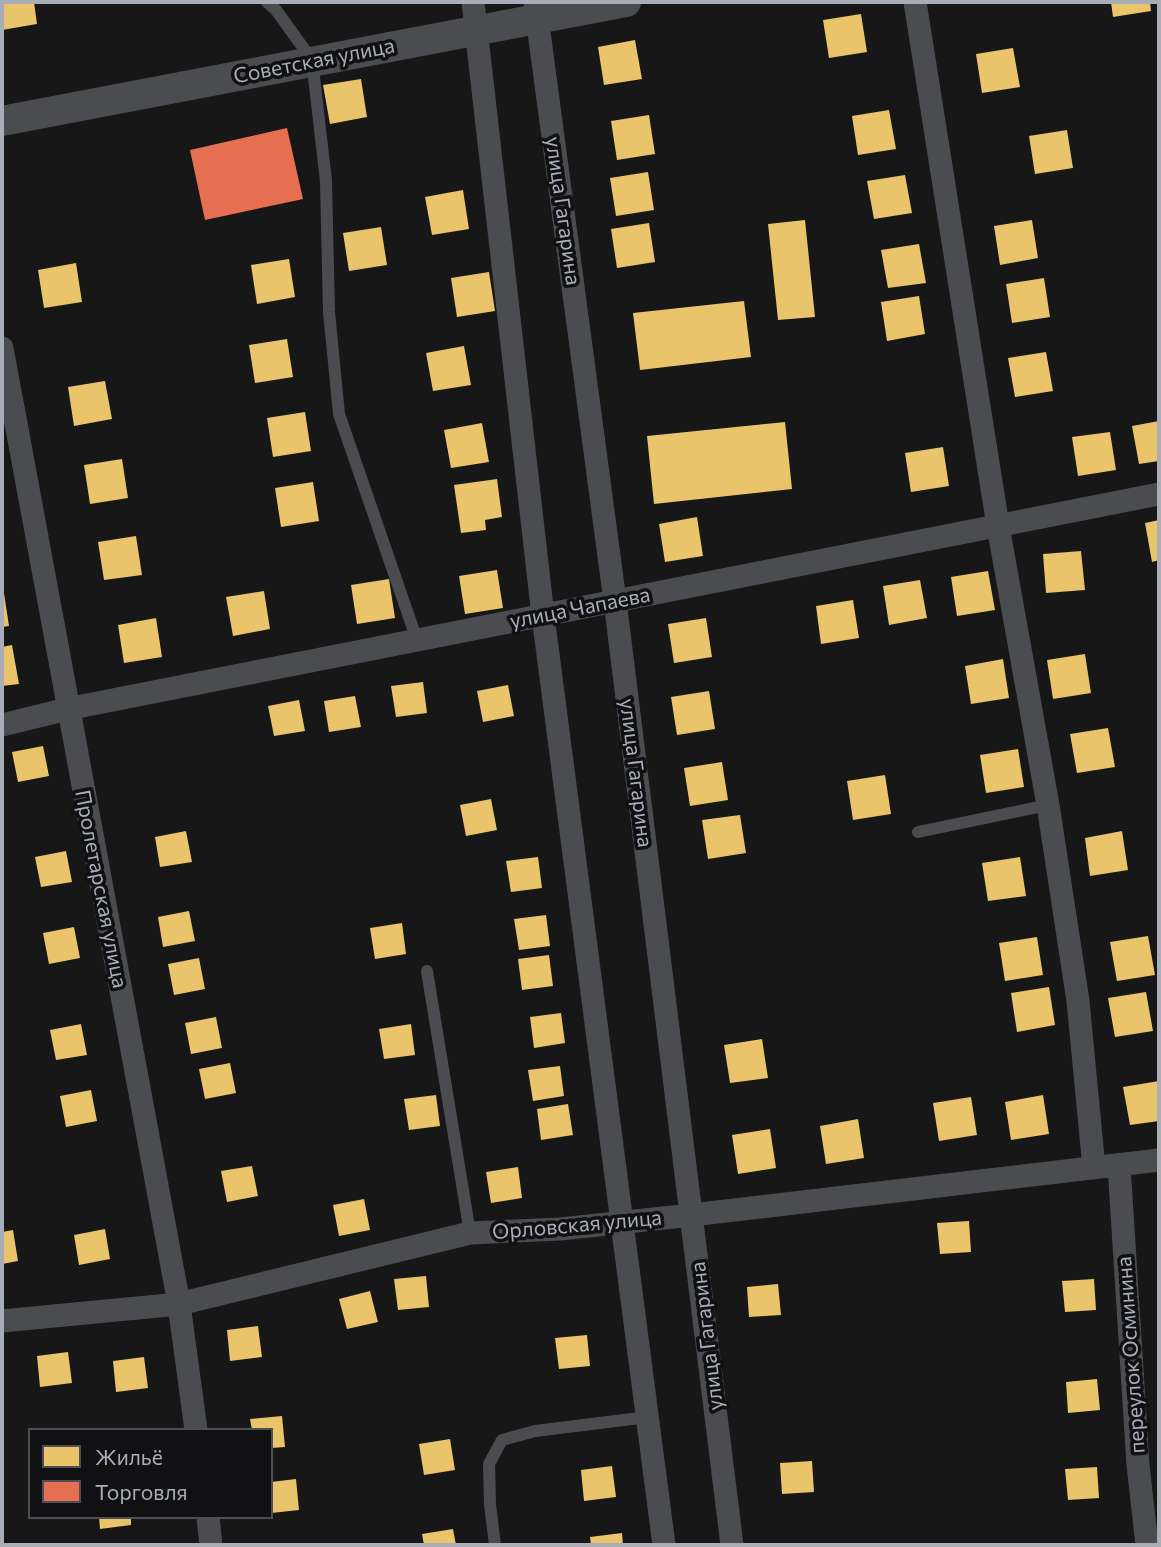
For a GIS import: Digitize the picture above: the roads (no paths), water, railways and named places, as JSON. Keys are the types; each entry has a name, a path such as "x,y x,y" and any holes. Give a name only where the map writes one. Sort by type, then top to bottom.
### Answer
{"street":[{"name":"Советская улица","path":"2,121 312,60 475,16 626,2"},
{"path":"915,2 998,526 1048,805 1078,1001 1094,1168"},
{"name":"улица Гагарина","path":"536,10 615,601 732,1545"},
{"path":"475,16 543,615 664,1545"},
{"name":"Пролетарская улица","path":"2,348 179,1304 196,1428"},
{"name":"улица Чапаева","path":"2,725 67,709 1159,494"},
{"name":"Орловская улица","path":"2,1321 179,1304 470,1233 560,1229 1159,1160"},
{"name":"переулок Осминина","path":"1119,1165 1138,1465 1147,1545"},
{"path":"208,1519 211,1545"}],"lane":[{"path":"267,2 276,10 312,60 326,181 329,312 339,414 417,640"},
{"path":"918,832 1048,805"},
{"path":"427,971 470,1233"},
{"path":"495,1545 489,1504 489,1464 502,1440 535,1431 648,1416"}]}
